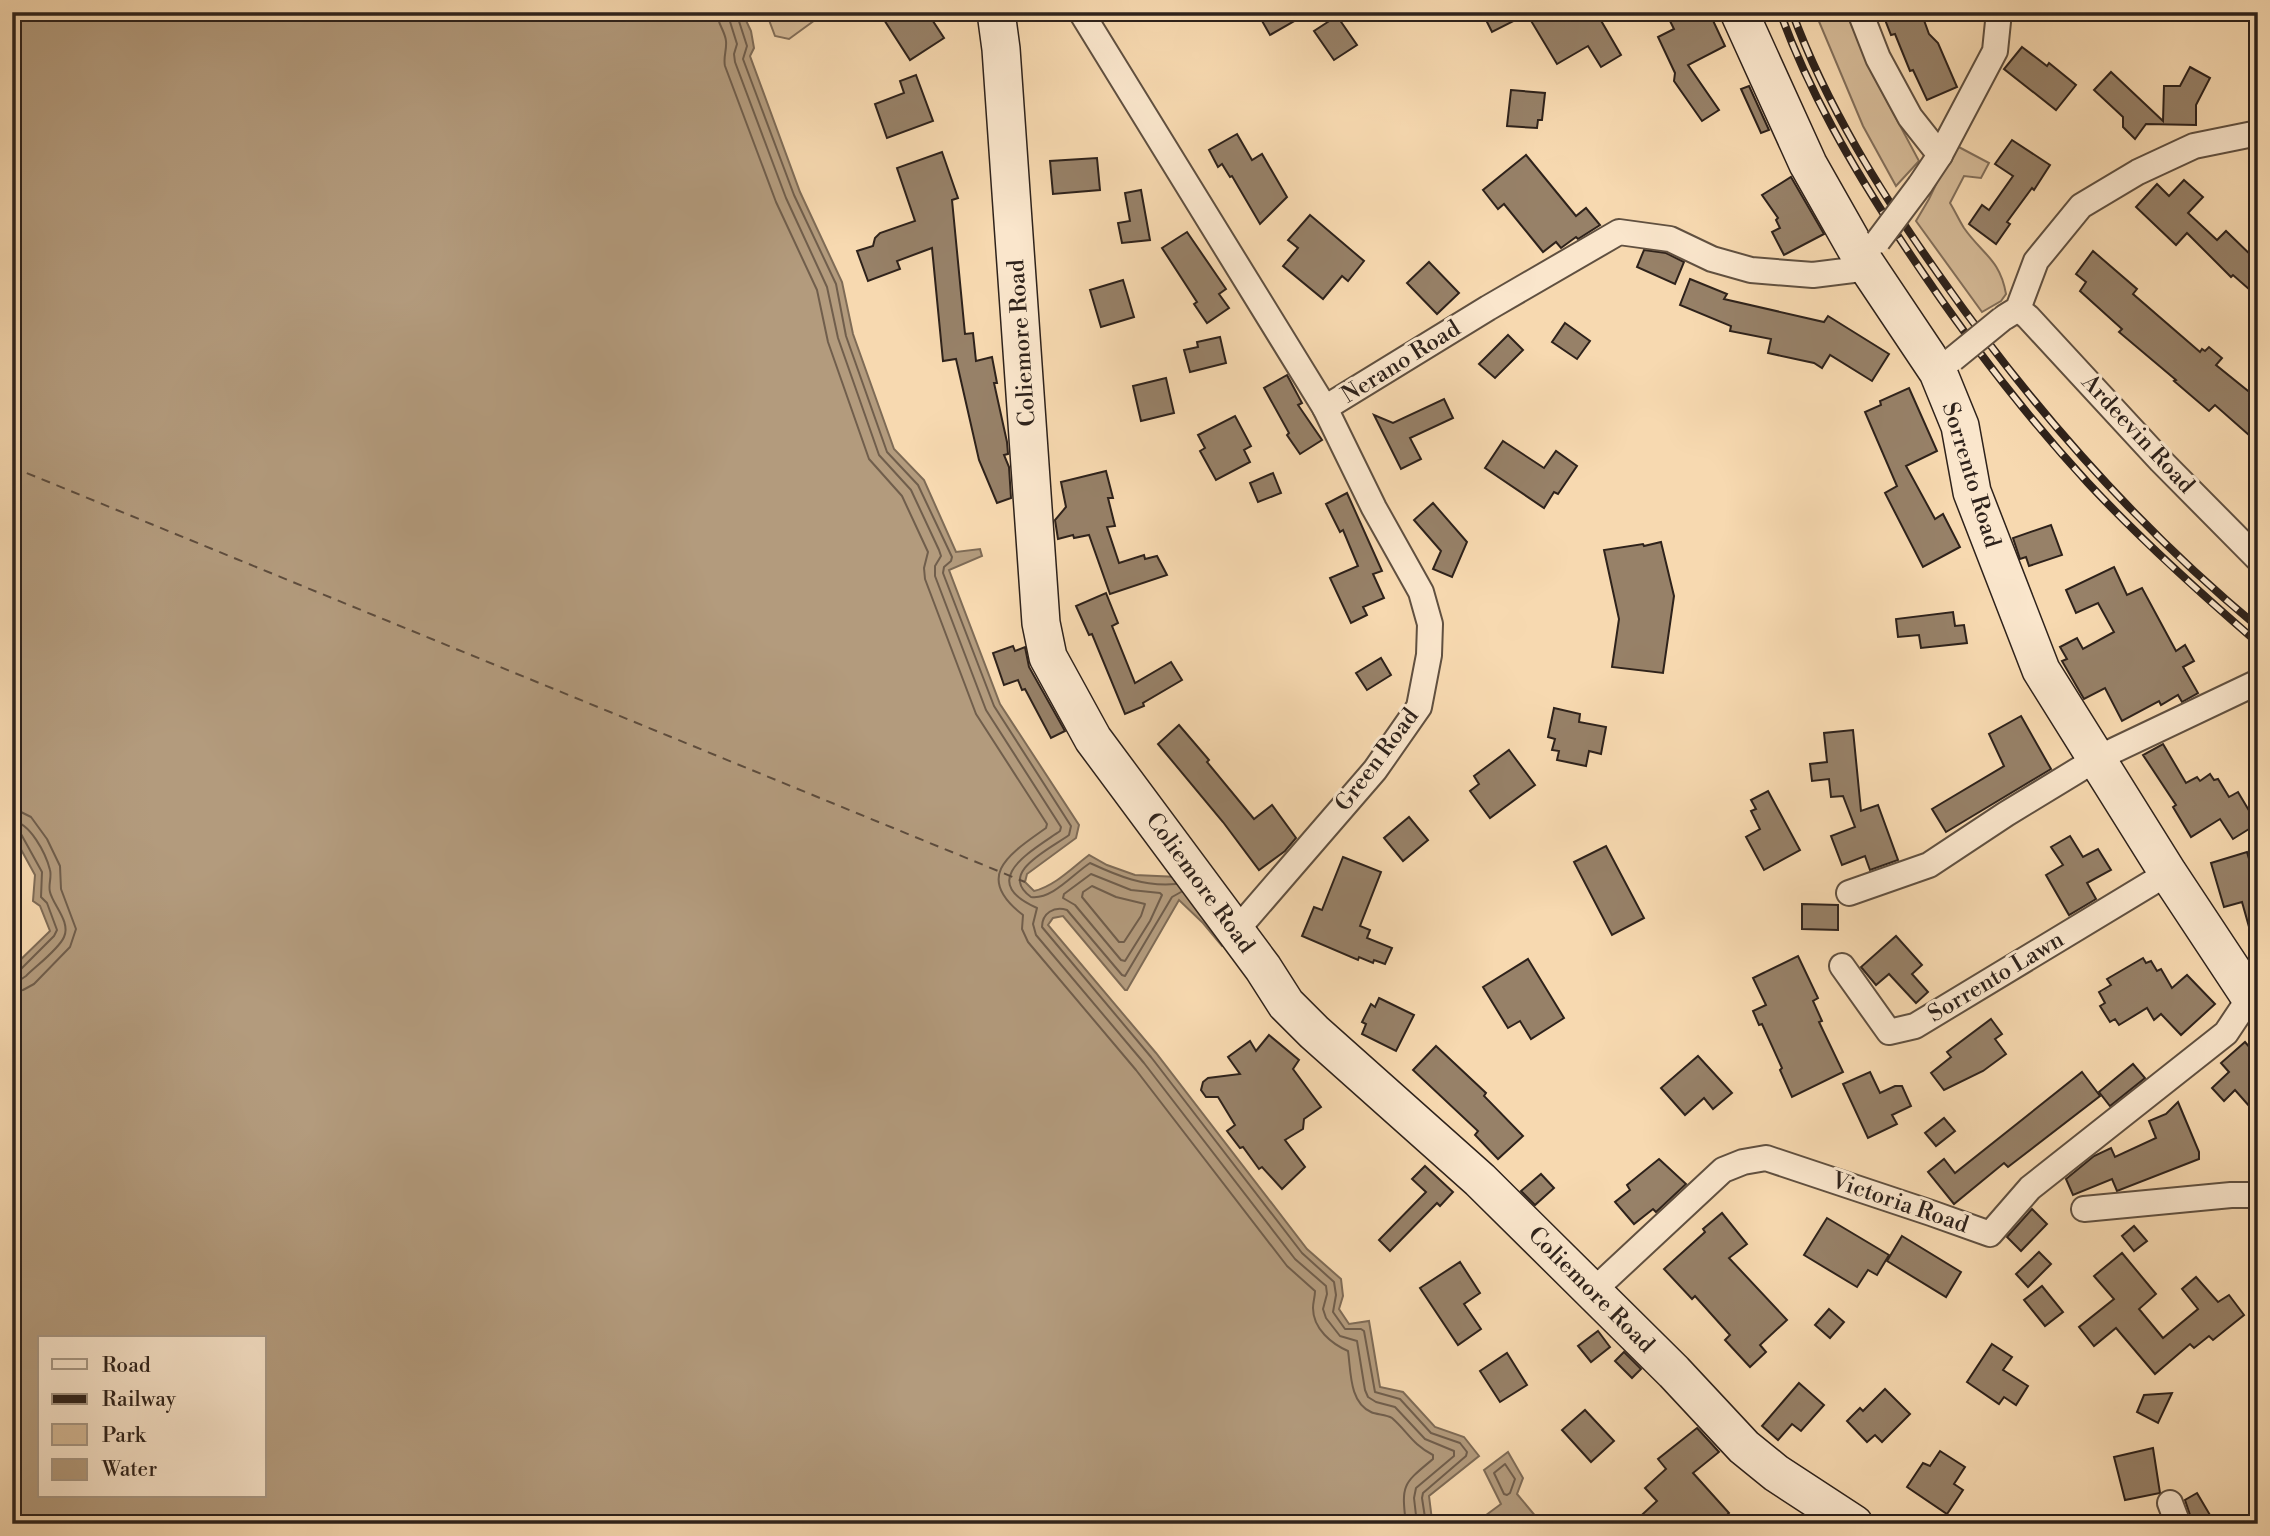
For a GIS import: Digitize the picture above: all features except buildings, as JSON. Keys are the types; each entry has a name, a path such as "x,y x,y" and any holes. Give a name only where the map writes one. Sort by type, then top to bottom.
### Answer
{"street":[{"name":"Coliemore Road","path":"996,12 1001,49 1041,623 1048,657 1093,739 1286,1003 1314,1032 1480,1180 1674,1373 1744,1447 1776,1473 1854,1524"},
{"name":"Nerano Road","path":"1081,12 1325,408 1619,232 1670,239 1712,259 1751,270 1813,275 1869,255"},
{"name":"Sorrento Road","path":"1739,12 1808,164 1946,365 1972,492 2041,670 2168,873 2254,999"},
{"path":"1860,12 1878,58 1910,117 1940,155"},
{"path":"1869,255 1940,155 1995,51 1998,12"},
{"path":"1946,365 2010,314 2036,261 2081,206 2138,172 2194,146 2257,134"},
{"name":"Ardeevin Road","path":"2010,314 2028,317 2161,461 2258,559"},
{"name":"Green Road","path":"1235,932 1375,770 1419,707 1429,655 1430,624 1420,592 1374,508 1325,408"},
{"path":"1849,892 1929,865 2098,758 2258,682"},
{"name":"Sorrento Lawn","path":"1842,966 1889,1032 1915,1026 2168,873"},
{"name":"Victoria Road","path":"1592,1292 1723,1170 1743,1161 1766,1158 1990,1234 2030,1188 2226,1032 2254,999"},
{"path":"2084,1209 2258,1195"}],"green space":[{"path":"766,12 826,12 789,39 775,36"},
{"path":"1815,12 1846,12 1873,75 1919,161 1896,186 1863,126"},
{"path":"1955,145 1989,163 1981,178 1964,176 1950,203 1964,228 1995,265 2003,282 2006,294 2001,301 1982,312 1916,221"}],"water":[{"path":"12,12 742,12 751,31 754,48 750,56 800,192 842,282 853,334 894,449 924,480 956,552 980,549 982,556 949,570 1000,704 1079,825 1076,838 1027,874 1025,882 1034,891 1042,889 1089,855 1135,875 1179,877 1227,943 1222,946 1179,900 1127,990 1063,916 1053,918 1048,925 1156,1053 1307,1249 1341,1279 1343,1296 1339,1309 1349,1324 1369,1321 1380,1387 1403,1392 1435,1427 1464,1437 1479,1456 1429,1496 1432,1520 1438,1524 12,1524 12,968 50,931 40,906 33,901 35,875 12,833"},
{"path":"1508,1452 1523,1478 1517,1494 1542,1524 1474,1524 1501,1504 1484,1470"}],"ferry route":[{"path":"12,467 1025,882"}],"railway":[{"path":"1780,12 1804,71 1848,155 1881,210 1988,364 2037,425 2108,504 2258,643"},
{"path":"1792,12 1822,82 1876,181 1974,323 2047,417 2086,462 2169,547 2258,627"}]}
